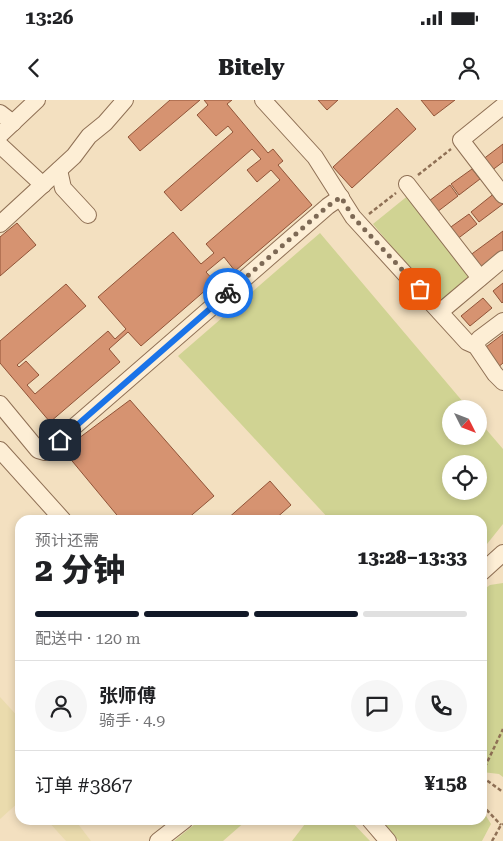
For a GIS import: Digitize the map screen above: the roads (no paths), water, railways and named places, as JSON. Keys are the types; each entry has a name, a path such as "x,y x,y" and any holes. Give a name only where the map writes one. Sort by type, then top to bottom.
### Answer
{"street":[{"path":"0,135 7,118 37,100"},
{"path":"0,224 74,156 89,136 125,100"},
{"path":"263,100 315,157 353,217 467,342 476,346 500,375"},
{"path":"503,106 462,140 503,195"},
{"path":"0,145 43,185"},
{"path":"59,170 63,188 88,215"},
{"path":"406,184 480,278"},
{"path":"0,404 38,450 45,452 328,206 341,197"},
{"path":"440,312 503,259"},
{"path":"476,346 480,339 503,321"},
{"path":"0,450 58,515"},
{"path":"487,567 503,553"},
{"path":"158,841 179,825"},
{"path":"374,825 388,841"}]}
